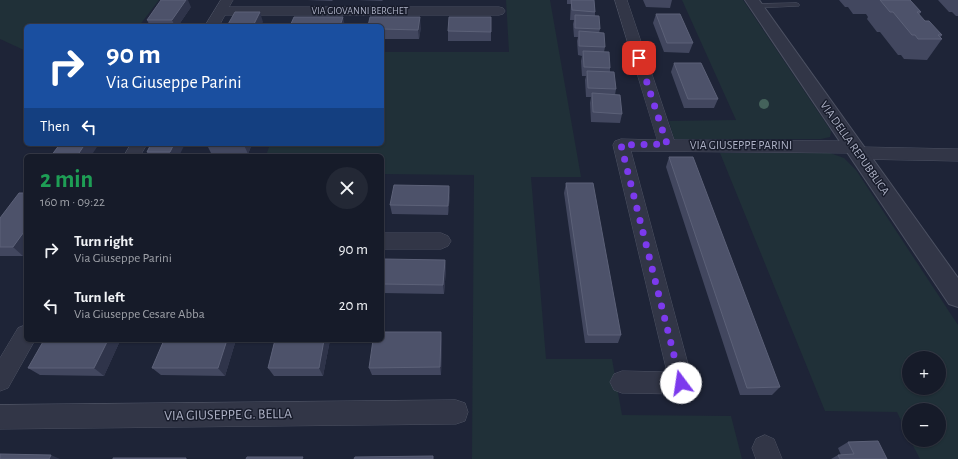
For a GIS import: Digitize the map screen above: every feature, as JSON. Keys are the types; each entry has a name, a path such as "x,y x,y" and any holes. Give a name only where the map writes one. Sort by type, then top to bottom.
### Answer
{"street":[{"path":"621,0 667,144"},
{"name":"VIA DELLA REPUBBLICA","path":"754,3 958,297"},
{"path":"213,24 224,5"},
{"name":"VIA GIOVANNI BERCHET","path":"224,5 499,11"},
{"name":"VIA GIUSEPPE PARINI","path":"622,382 681,383 621,145 667,144 958,155"},
{"path":"384,241 442,241"},
{"path":"0,380 24,338"},
{"name":"VIA GIUSEPPE G. BELLA","path":"0,417 456,412"}],"lane":[{"path":"754,3 797,5"}],"shaded area":[{"path":"0,0 159,0 141,24 24,24 24,50 0,39"},
{"path":"506,0 550,0 581,177 531,177 546,359 612,359 622,415 731,416 742,459 472,459 474,175 384,174 384,154 267,154 269,146 384,146 384,52 509,52"},
{"path":"682,0 743,0 831,131 830,137 821,139 674,139 669,121 736,120"},
{"path":"720,153 830,153 844,158 856,170 958,325 958,459 920,459 914,447 946,447 946,403 902,403 902,422 897,412 825,411"}],"building":[{"path":"161,0 186,0 172,20 147,20"},
{"path":"571,0 594,0 595,12 572,10"},
{"path":"880,0 910,0 921,12 917,12 925,21 929,21 942,35 938,35 942,39 918,39 915,35 912,35 893,12 890,12"},
{"path":"235,12 260,12 254,24 228,24"},
{"path":"656,14 680,14 693,43 667,43"},
{"path":"575,15 599,16 600,29 575,28"},
{"path":"294,17 343,17 341,24 291,24"},
{"path":"370,17 420,17 418,30 384,29 384,24 368,24"},
{"path":"449,17 491,17 491,32 448,31"},
{"path":"579,31 604,33 605,47 579,46"},
{"path":"583,51 609,52 610,68 584,67"},
{"path":"674,63 701,63 718,99 688,99"},
{"path":"587,71 614,72 616,89 588,88"},
{"path":"592,93 620,95 622,114 593,112"},
{"path":"58,146 84,146 78,154 52,154"},
{"path":"150,146 173,146 170,152 147,152"},
{"path":"669,157 693,157 780,387 747,388"},
{"path":"566,183 593,183 621,335 588,335"},
{"path":"394,185 449,186 448,206 390,205"},
{"path":"19,193 24,193 24,232 13,247 0,247 0,218"},
{"path":"384,259 445,260 443,285 384,284"},
{"path":"384,332 441,332 440,367 369,368 373,342 384,342"},
{"path":"43,342 107,342 94,368 28,368"},
{"path":"163,342 226,342 218,368 152,368"},
{"path":"274,342 324,342 319,368 268,368"},
{"path":"878,441 887,459 840,459 838,455 854,454 848,442"},
{"path":"0,454 51,455 49,459 0,459"},
{"path":"433,456 433,459 354,459 355,457"},
{"path":"247,457 303,457 302,459 246,459"},
{"path":"186,458 186,459 113,459"}],"route":[{"path":"639,58 667,144 621,145 681,383"}]}
